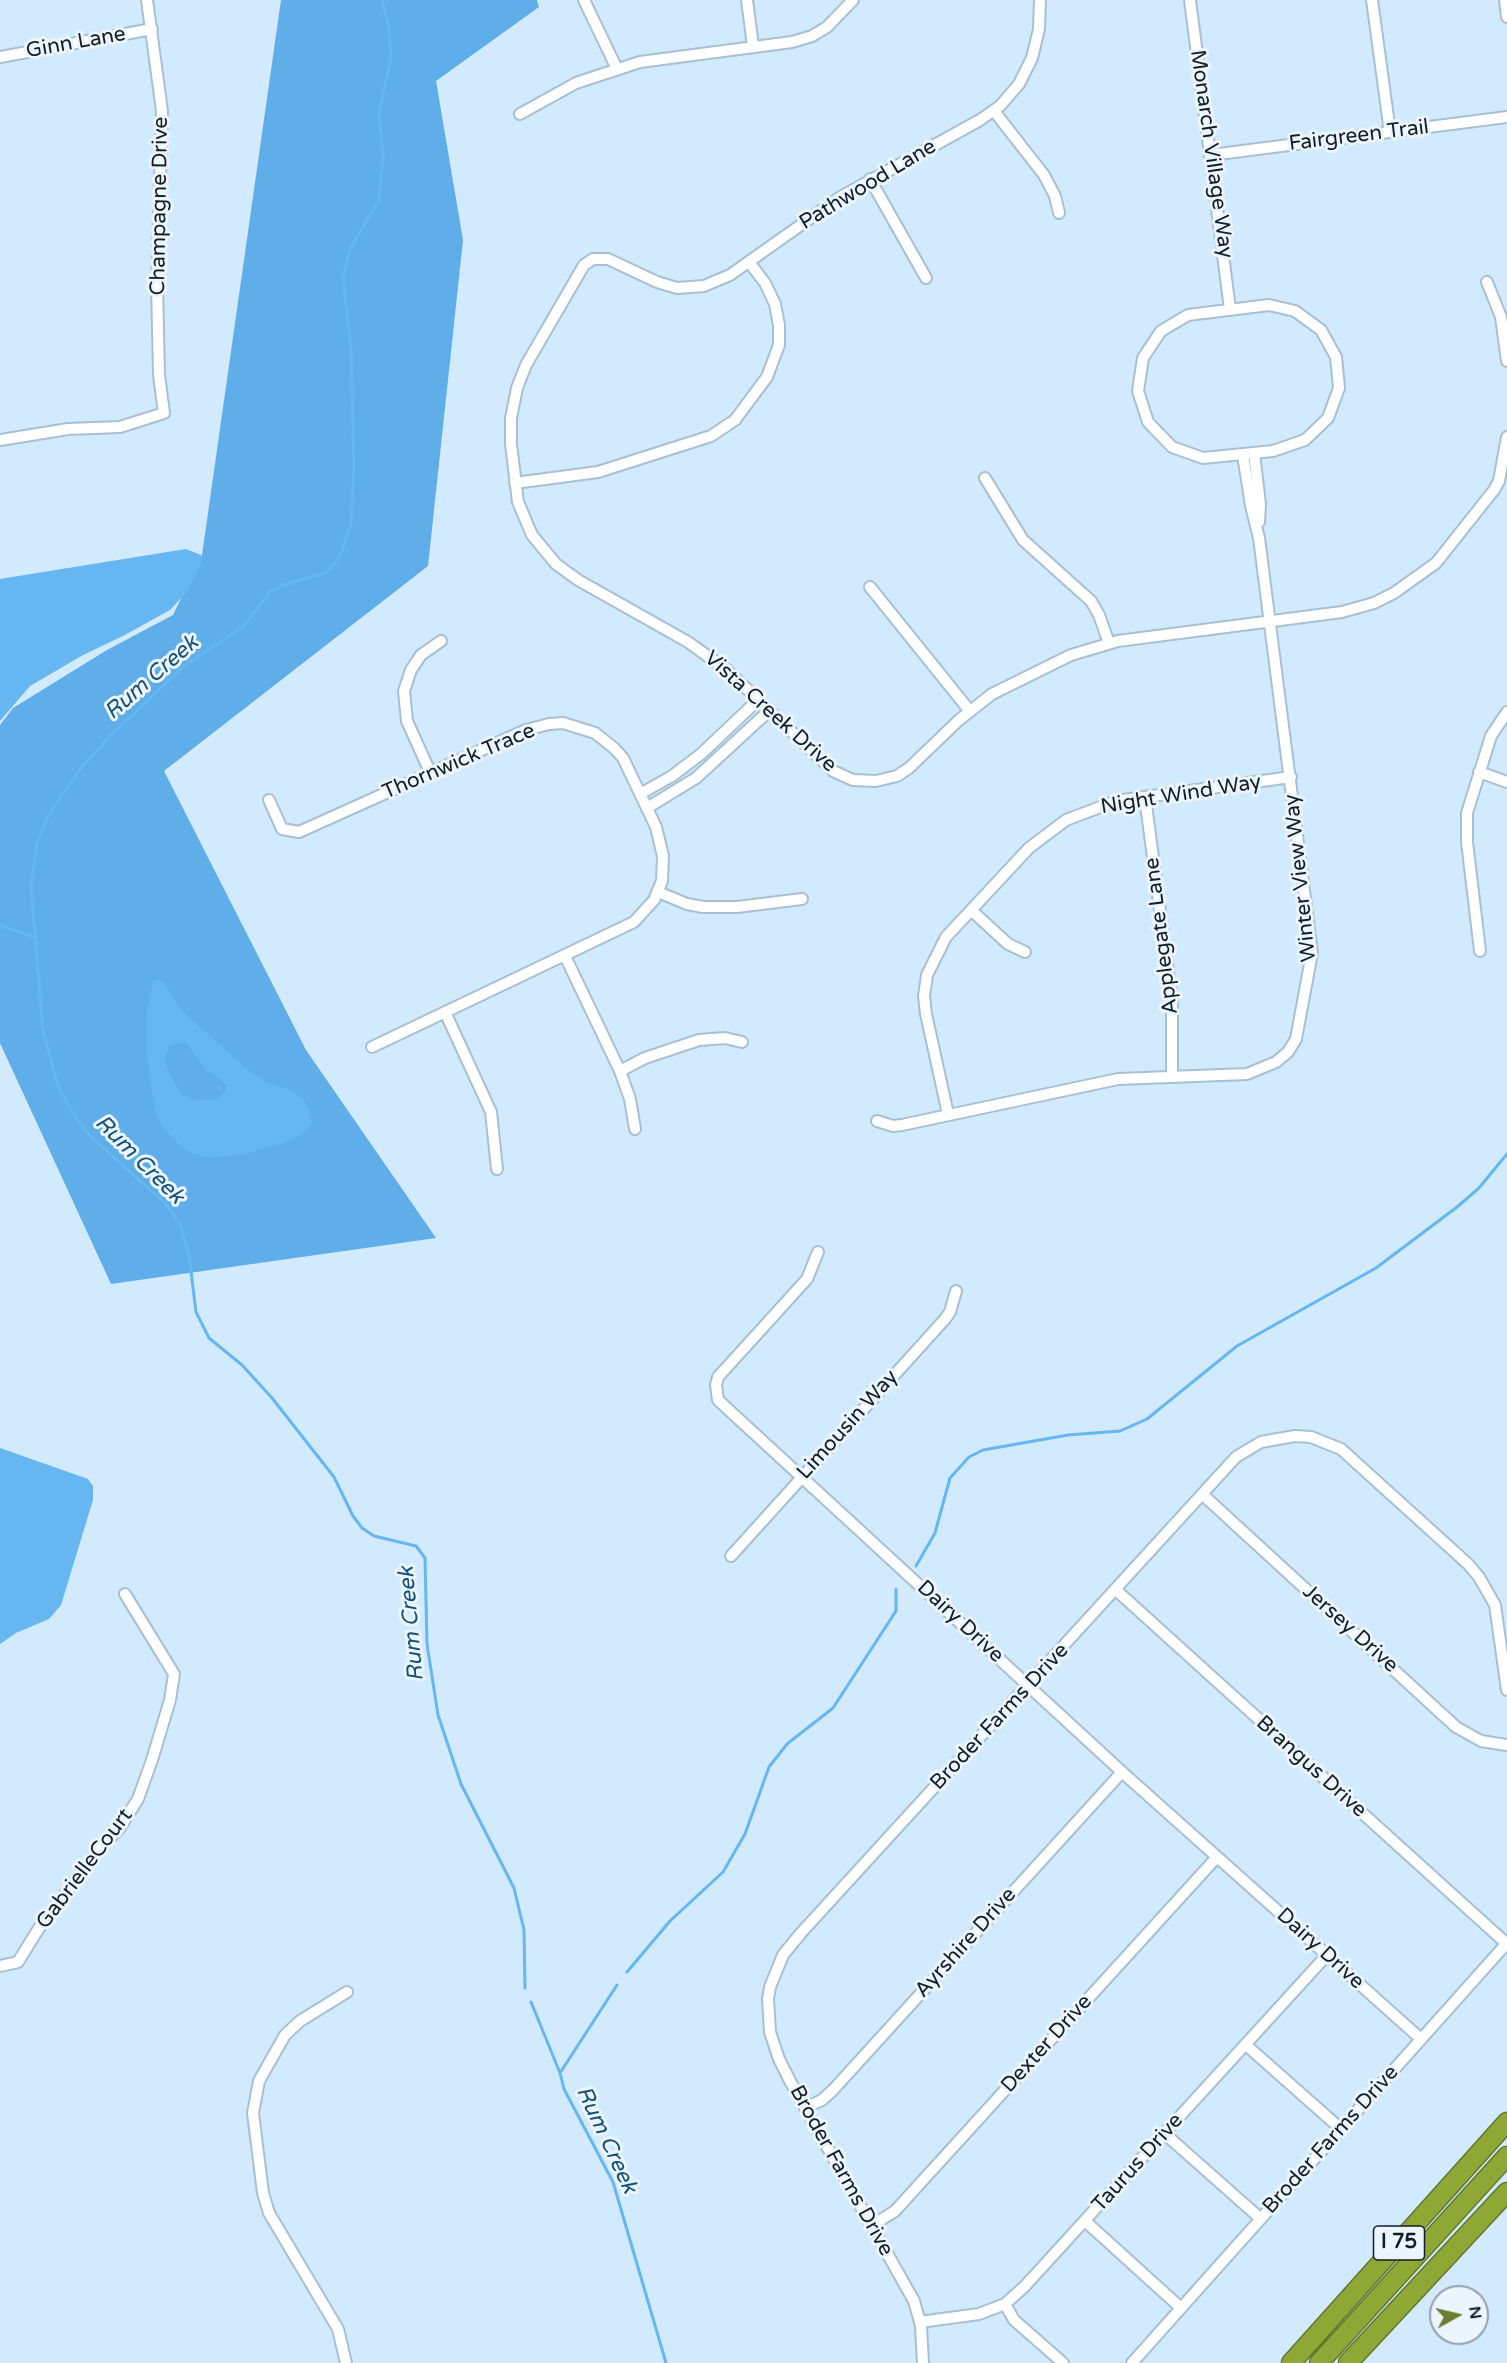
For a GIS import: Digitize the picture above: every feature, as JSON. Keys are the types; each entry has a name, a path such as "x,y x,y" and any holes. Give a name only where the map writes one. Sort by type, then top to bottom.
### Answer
{"highway":[{"name":"I 75","path":"1291,2363 1507,2122"},
{"path":"1318,2363 1507,2156"},
{"name":"I 75","path":"1348,2363 1507,2192"}],"street":[{"name":"Champagne Drive","path":"0,440 68,429 120,427 164,413 159,375 158,284 162,111 147,0"},
{"path":"584,0 617,69"},
{"path":"747,0 753,46"},
{"path":"520,114 576,83 653,59 812,36 828,27 853,0"},
{"name":"Pathwood Lane","path":"596,258 608,259 665,285 683,288 717,282 828,205 870,179 994,111 1014,92 1032,58 1039,28 1040,0"},
{"name":"Monarch Village Way","path":"1190,0 1230,309"},
{"path":"1372,0 1390,132"},
{"path":"1505,0 1507,17"},
{"name":"Ginn Lane","path":"0,57 152,29"},
{"path":"994,111 1044,175 1055,196 1059,213"},
{"name":"Fairgreen Trail","path":"1211,156 1507,117"},
{"path":"870,179 926,278"},
{"name":"Vista Creek Drive","path":"596,258 584,265 534,350 520,380 511,426 515,483 527,526 538,544 556,564 575,579 703,652 759,699 833,771 846,778 867,781 886,779 903,773 969,710 998,690 1071,655 1108,643 1364,606 1402,589 1425,573 1447,551 1497,485 1507,437"},
{"path":"515,483 598,472 711,436 735,420 766,377 779,345 779,325 775,304 765,283 749,261"},
{"path":"1487,282 1501,317 1507,361"},
{"path":"1269,305 1295,311 1321,330 1336,357 1339,388 1328,418 1305,440 1274,451 1249,454 1203,458 1172,447 1148,422 1138,391 1143,358 1161,331 1188,315 1269,305"},
{"name":"Winter View Way","path":"877,1121 892,1126 1102,1081 1172,1076 1236,1076 1254,1072 1283,1057 1296,1039 1312,953 1258,530 1260,504 1249,454"},
{"path":"985,478 1023,540 1041,559 1091,601 1103,623 1108,643"},
{"path":"870,586 969,710"},
{"path":"430,772 407,721 404,691 411,670 421,655 441,641"},
{"path":"640,794 672,776 701,754 759,699"},
{"path":"647,808 681,789 713,764 770,710"},
{"path":"1480,951 1466,833 1468,806 1491,736 1507,712"},
{"name":"Thornwick Trace","path":"269,800 282,829 299,832 526,730 549,723 563,723 595,733 606,740 623,758 656,827 663,856 662,881 658,892 646,909 629,925 372,1047"},
{"path":"701,754 713,764"},
{"path":"1479,772 1507,782"},
{"name":"Night Wind Way","path":"948,1114 926,1014 925,986 939,947 1029,848 1052,829 1099,806 1145,797 1291,777"},
{"name":"Applegate Lane","path":"1145,797 1172,1001 1172,1076"},
{"path":"658,892 687,904 703,907 737,907 802,899"},
{"path":"971,910 1008,944 1025,952"},
{"path":"565,956 620,1071 630,1099 635,1129"},
{"path":"445,1012 491,1112 497,1169"},
{"path":"620,1071 645,1058 699,1040 725,1038 742,1042"},
{"name":"Dairy Drive","path":"818,1252 807,1279 723,1370 716,1384 718,1400 1122,1772 1421,2039"},
{"name":"Limousin Way","path":"732,1556 801,1476 945,1319 950,1312 956,1291"},
{"name":"Broder Farms Drive","path":"923,2363 920,2322 914,2301 779,2060 770,2032 768,1999 783,1955 1236,1457 1261,1442 1295,1436 1311,1437 1341,1449 1479,1577 1495,1605 1507,1690"},
{"name":"Jersey Drive","path":"1202,1494 1456,1727 1481,1741 1507,1745"},
{"name":"Brangus Drive","path":"1116,1590 1507,1943"},
{"name":"GabrielleCourt","path":"0,1966 18,1962 52,1910 99,1849 118,1829 138,1799 152,1760 170,1700 174,1674 125,1594"},
{"name":"Ayrshire Drive","path":"805,2108 822,2100 833,2090 1122,1772"},
{"name":"Dexter Drive","path":"871,2226 895,2211 1217,1857"},
{"name":"Broder Farms Drive","path":"1132,2363 1507,1943"},
{"name":"Taurus Drive","path":"920,2322 979,2314 1005,2304 1085,2221 1327,1955"},
{"path":"346,2363 338,2329 268,2213 263,2193 253,2113 260,2081 285,2035 300,2021 347,1992"},
{"path":"1246,2045 1341,2129"},
{"path":"1165,2134 1260,2219"},
{"path":"1085,2221 1181,2308"},
{"path":"1005,2304 1014,2320 1063,2363"}],"shaded area":[{"path":"281,0 537,0 539,7 436,81 463,240 428,566 164,771 306,1050 436,1238 111,1284 0,1043 0,725 13,708 107,650 173,615 202,555"},
{"path":"186,549 201,555 202,563 188,591 170,610 83,655 30,686 0,721 0,579"},
{"path":"162,980 183,1012 247,1069 268,1083 292,1091 304,1100 312,1123 306,1131 284,1143 245,1154 209,1158 192,1153 177,1143 163,1127 155,1112 147,1056 147,1013 154,981","holes":["176,1043 187,1043 204,1068 227,1085 225,1092 216,1100 191,1099 181,1093 167,1070 165,1055 169,1047"]},
{"path":"0,1448 88,1479 93,1486 93,1500 61,1605 49,1619 16,1633 0,1644"}],"waterway":[{"name":"Rum Creek","path":"382,0 389,28 391,57 379,113 383,156 379,200 350,249 343,277 351,349 354,465 351,523 342,551 325,573 283,585 270,592 244,626 184,666 110,736 81,768 48,816 37,843 31,886 43,1031 58,1086 72,1112 89,1135 165,1203 181,1227 189,1255 196,1312 209,1338 242,1365 272,1398 334,1477 353,1516 362,1528 374,1536 416,1546 425,1558 427,1644 438,1715 461,1784 514,1888 524,1930 525,1988"},
{"path":"0,925 36,938"},
{"path":"916,1566 935,1533 950,1478 969,1457 983,1450 1068,1435 1120,1431 1147,1419 1237,1346 1376,1268 1479,1188 1507,1154"},
{"path":"627,1972 670,1921 723,1872 745,1834 769,1767 787,1744 833,1708 896,1611 896,1589"},
{"path":"560,2073 617,1985"},
{"name":"Rum Creek","path":"531,2002 560,2073 564,2089 613,2182 666,2363"}]}
